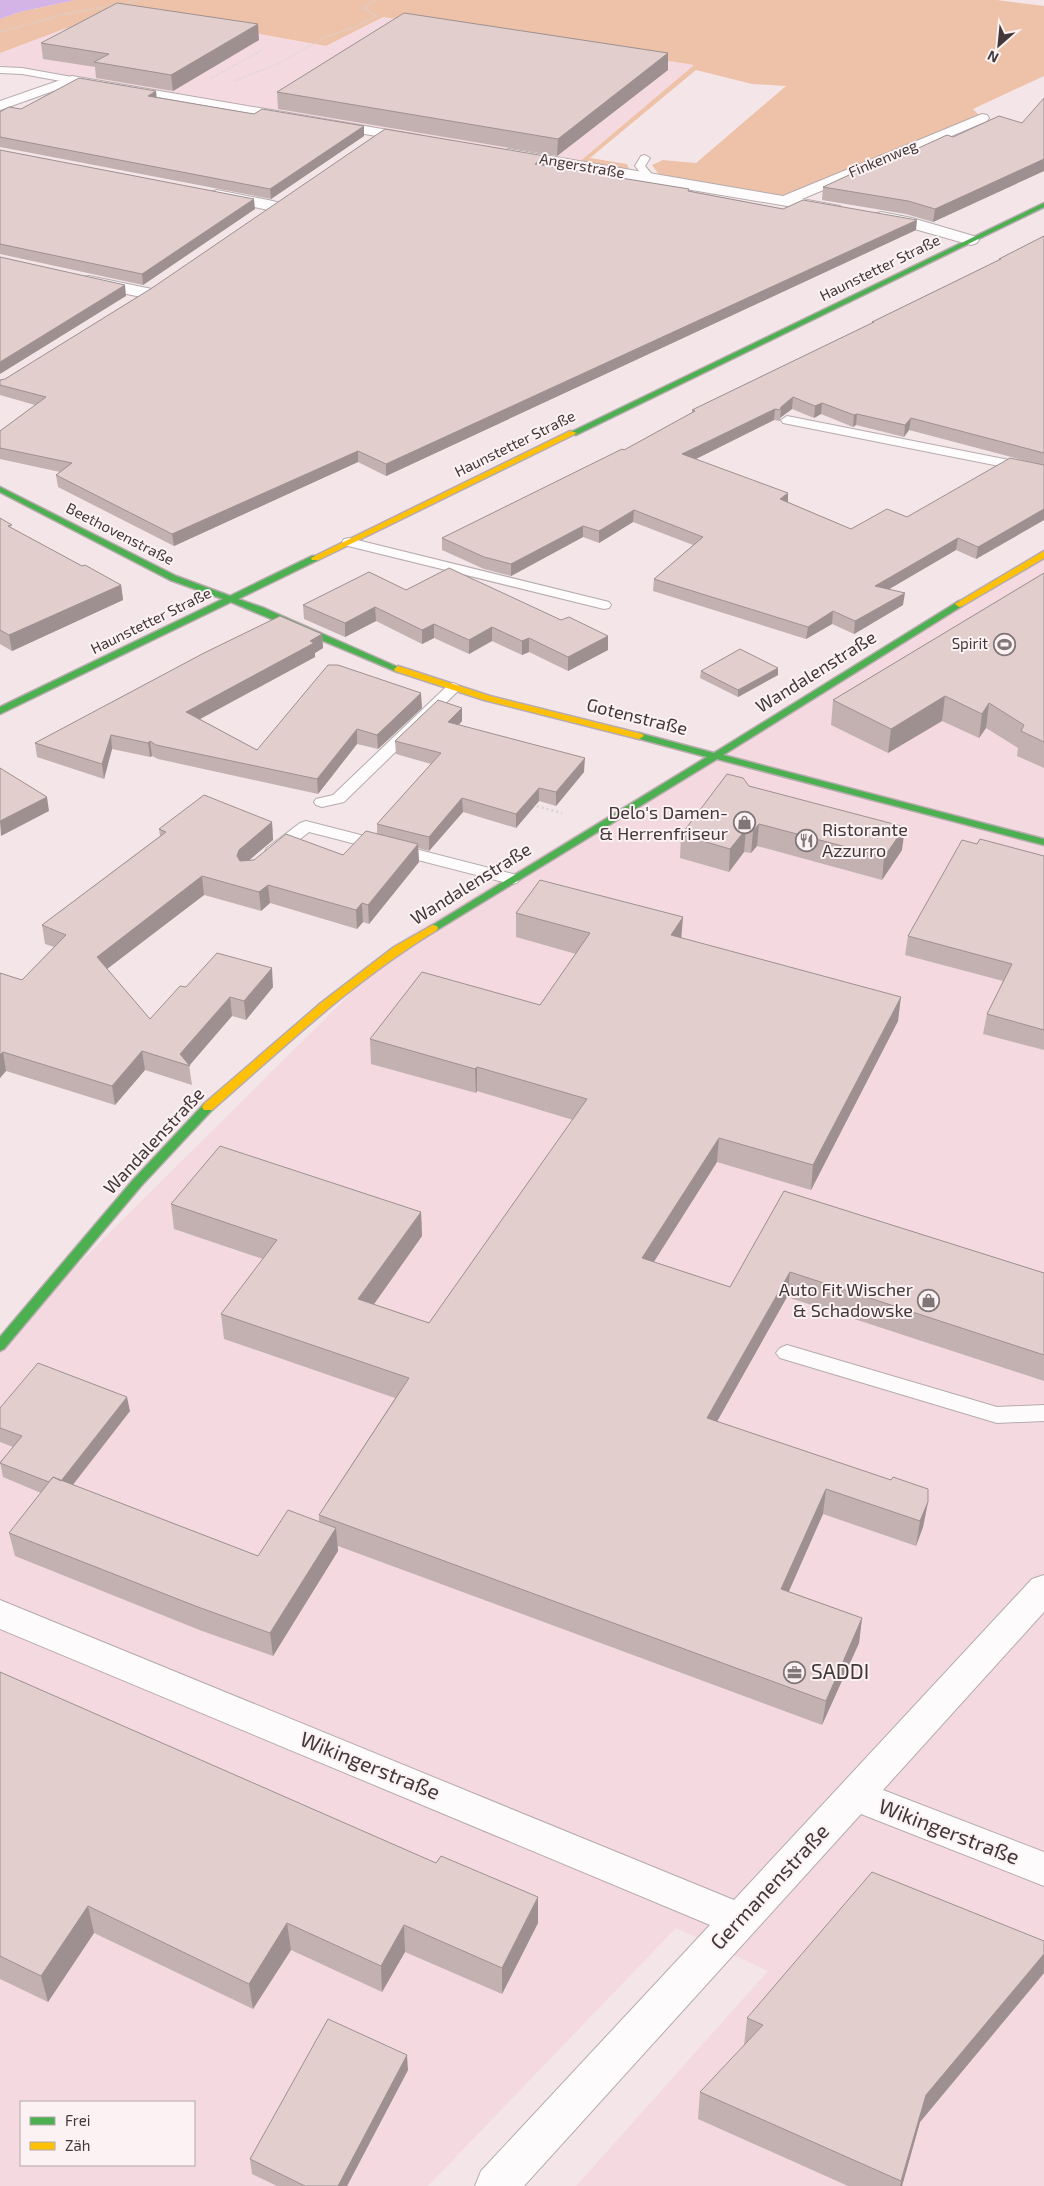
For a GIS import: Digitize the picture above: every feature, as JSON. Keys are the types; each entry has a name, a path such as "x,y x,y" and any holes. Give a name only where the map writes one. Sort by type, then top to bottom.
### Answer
{"street":[{"path":"0,106 72,80 428,140"},
{"name":"Finkenweg","path":"784,201 982,118"},
{"path":"366,143 382,133"},
{"name":"Angerstraße","path":"494,152 850,212"},
{"path":"205,193 278,203 252,220"},
{"name":"Haunstetter Straße","path":"0,711 1044,205"},
{"path":"868,215 906,221 971,240"},
{"path":"69,276 146,294"},
{"path":"125,306 162,282"},
{"name":"Beethovenstraße","path":"0,489 173,578 230,599"},
{"name":"Wandalenstraße","path":"0,1346 137,1183 182,1133 227,1088 324,1005 398,949 716,755 971,596 1044,554"},
{"name":"Gotenstraße","path":"230,599 261,610 375,660 453,688 1044,842"},
{"name":"Germanenstraße","path":"496,2186 1044,1589"},
{"name":"Wikingerstraße","path":"0,1614 740,1920"},
{"name":"Wikingerstraße","path":"855,1795 1044,1869"}],"lane":[{"path":"0,70 22,71 72,80"},
{"path":"645,158 640,166 650,178"},
{"path":"786,420 1044,471"},
{"path":"349,542 604,605"},
{"path":"322,802 338,799 453,688"},
{"path":"263,861 306,826 511,879"},
{"path":"787,1353 997,1415 1044,1413"}],"path":[{"path":"0,32 61,15 142,0"},
{"path":"194,101 217,88 280,63 323,38 355,27 376,16 364,8 376,0"},
{"path":"217,88 202,83 262,50"},
{"path":"526,803 601,824"}],"shaded area":[{"path":"0,0 75,0 20,12 0,19"},
{"path":"75,0 997,0 1044,6 1044,76 973,109 982,118 781,199 660,176 652,165 663,160 696,163 786,86 752,84 696,70 590,158 627,164 630,171 578,163 694,65 383,17 326,46 134,11 64,29 0,53 0,19 20,12"},
{"path":"134,11 325,46 383,17 694,65 578,163 0,65 0,53 64,29"},
{"path":"1044,551 1044,2186 576,2186 768,1971 676,1928 428,2186 0,2186 0,1342 408,936"}],"building":[{"path":"117,3 258,24 171,75 94,62 109,54 41,43"},
{"path":"404,13 668,53 558,139 277,92"},
{"path":"79,78 156,91 148,96 254,114 262,109 364,126 270,189 0,137 0,112 9,107 21,109"},
{"path":"1044,98 1044,159 935,209 908,201 823,187 862,169 868,171 947,135 953,137 999,116 1022,123"},
{"path":"385,129 545,156 535,164 689,189 688,191 783,209 803,200 917,220 386,464 358,451 172,534 56,475 72,463 0,448 0,431 46,397 0,385 0,380 5,379 152,288"},
{"path":"0,150 254,199 142,274 0,244"},
{"path":"1044,236 1044,453 911,418 905,425 857,414 854,415 822,403 815,406 793,397 780,410 775,409 682,454 788,493 780,499 851,529 887,509 907,517 1010,458 1044,465 1044,509 978,547 958,538 875,586 905,593 855,621 833,611 808,627 654,579 703,537 634,510 599,531 583,526 511,564 484,557 442,538 622,449 624,450 695,411 692,410 874,322 872,322"},
{"path":"0,257 125,285 0,362"},
{"path":"0,518 12,525 8,526 121,585 9,635 0,630"},
{"path":"449,568 561,620 569,617 608,636 568,657 529,638 522,641 492,627 469,640 434,624 422,630 375,607 345,623 303,605 369,572 406,590"},
{"name":"Spirit","path":"1044,573 1044,742 1021,731 1024,725 989,703 982,714 945,696 891,729 833,700"},
{"path":"280,616 322,634 310,641 314,643 186,712 257,750 328,665 338,665 421,693 377,735 357,729 317,779 156,745 150,741 148,743 111,735 102,764 35,743 204,653"},
{"path":"740,649 778,668 738,690 701,671"},
{"path":"438,700 462,708 448,722 585,758 556,792 539,788 516,814 462,798 429,837 377,824 441,753 395,741"},
{"path":"0,768 47,797 0,821"},
{"path":"727,774 743,778 749,786 905,827 884,857 759,824 753,831 746,829 730,849 681,835"},
{"path":"204,795 272,822 239,850 237,856 240,861 254,860 286,834 343,855 366,831 418,844 368,905 362,903 356,910 268,885 259,892 202,876 97,957 150,1019 180,986 186,987 217,953 272,968 244,1001 230,997 180,1054 190,1066 142,1051 112,1086 3,1052 0,1055 0,973 22,980 66,935 42,925 166,832 159,829"},
{"path":"980,839 1044,856 1044,1030 987,1014 1012,964 908,936 962,840 977,844"},
{"path":"540,880 683,917 671,935 901,997 813,1165 719,1138 642,1258 730,1287 784,1191 1044,1273 1044,1355 790,1272 707,1418 891,1480 893,1477 928,1489 928,1502 920,1521 826,1489 781,1589 862,1618 826,1701 319,1515 409,1378 221,1314 277,1240 171,1204 220,1146 421,1212 358,1299 429,1323 587,1099 477,1067 475,1069 370,1039 422,972 540,1005 590,933 516,913"},
{"path":"38,1363 127,1397 61,1481 53,1477 49,1482 0,1463 22,1436 0,1428 0,1408"},
{"path":"53,1477 258,1556 288,1510 336,1528 270,1633 9,1533"},
{"path":"0,1672 436,1863 441,1856 538,1897 502,1968 404,1925 381,1966 287,1923 249,1984 88,1906 41,1976 0,1956"},
{"path":"872,1872 1044,1941 1044,1954 926,2095 901,2181 700,2092 763,2025 747,2018"},
{"path":"328,2019 407,2055 338,2186 305,2186 250,2159"}],"traffic: fast":[{"path":"573,433 1044,205"},
{"path":"0,489 173,578 261,610 398,669"},
{"path":"0,711 315,558"},
{"path":"433,928 717,755 959,604"},
{"path":"639,736 1044,842"},
{"path":"0,1346 137,1183 208,1107"}],"traffic: slow":[{"path":"315,558 573,433"},
{"path":"959,604 1044,554"},
{"path":"398,669 487,698 639,736"},
{"path":"208,1107 325,1005 398,949 433,928"}],"place":[{"name":"Spirit","path":"1004,644"},
{"name":"Delo's Damen- & Herrenfriseur","path":"744,823"},
{"name":"Ristorante Azzurro","path":"806,840"},
{"name":"Auto Fit Wischer & Schadowske","path":"929,1300"},
{"name":"SADDI","path":"795,1672"}]}
